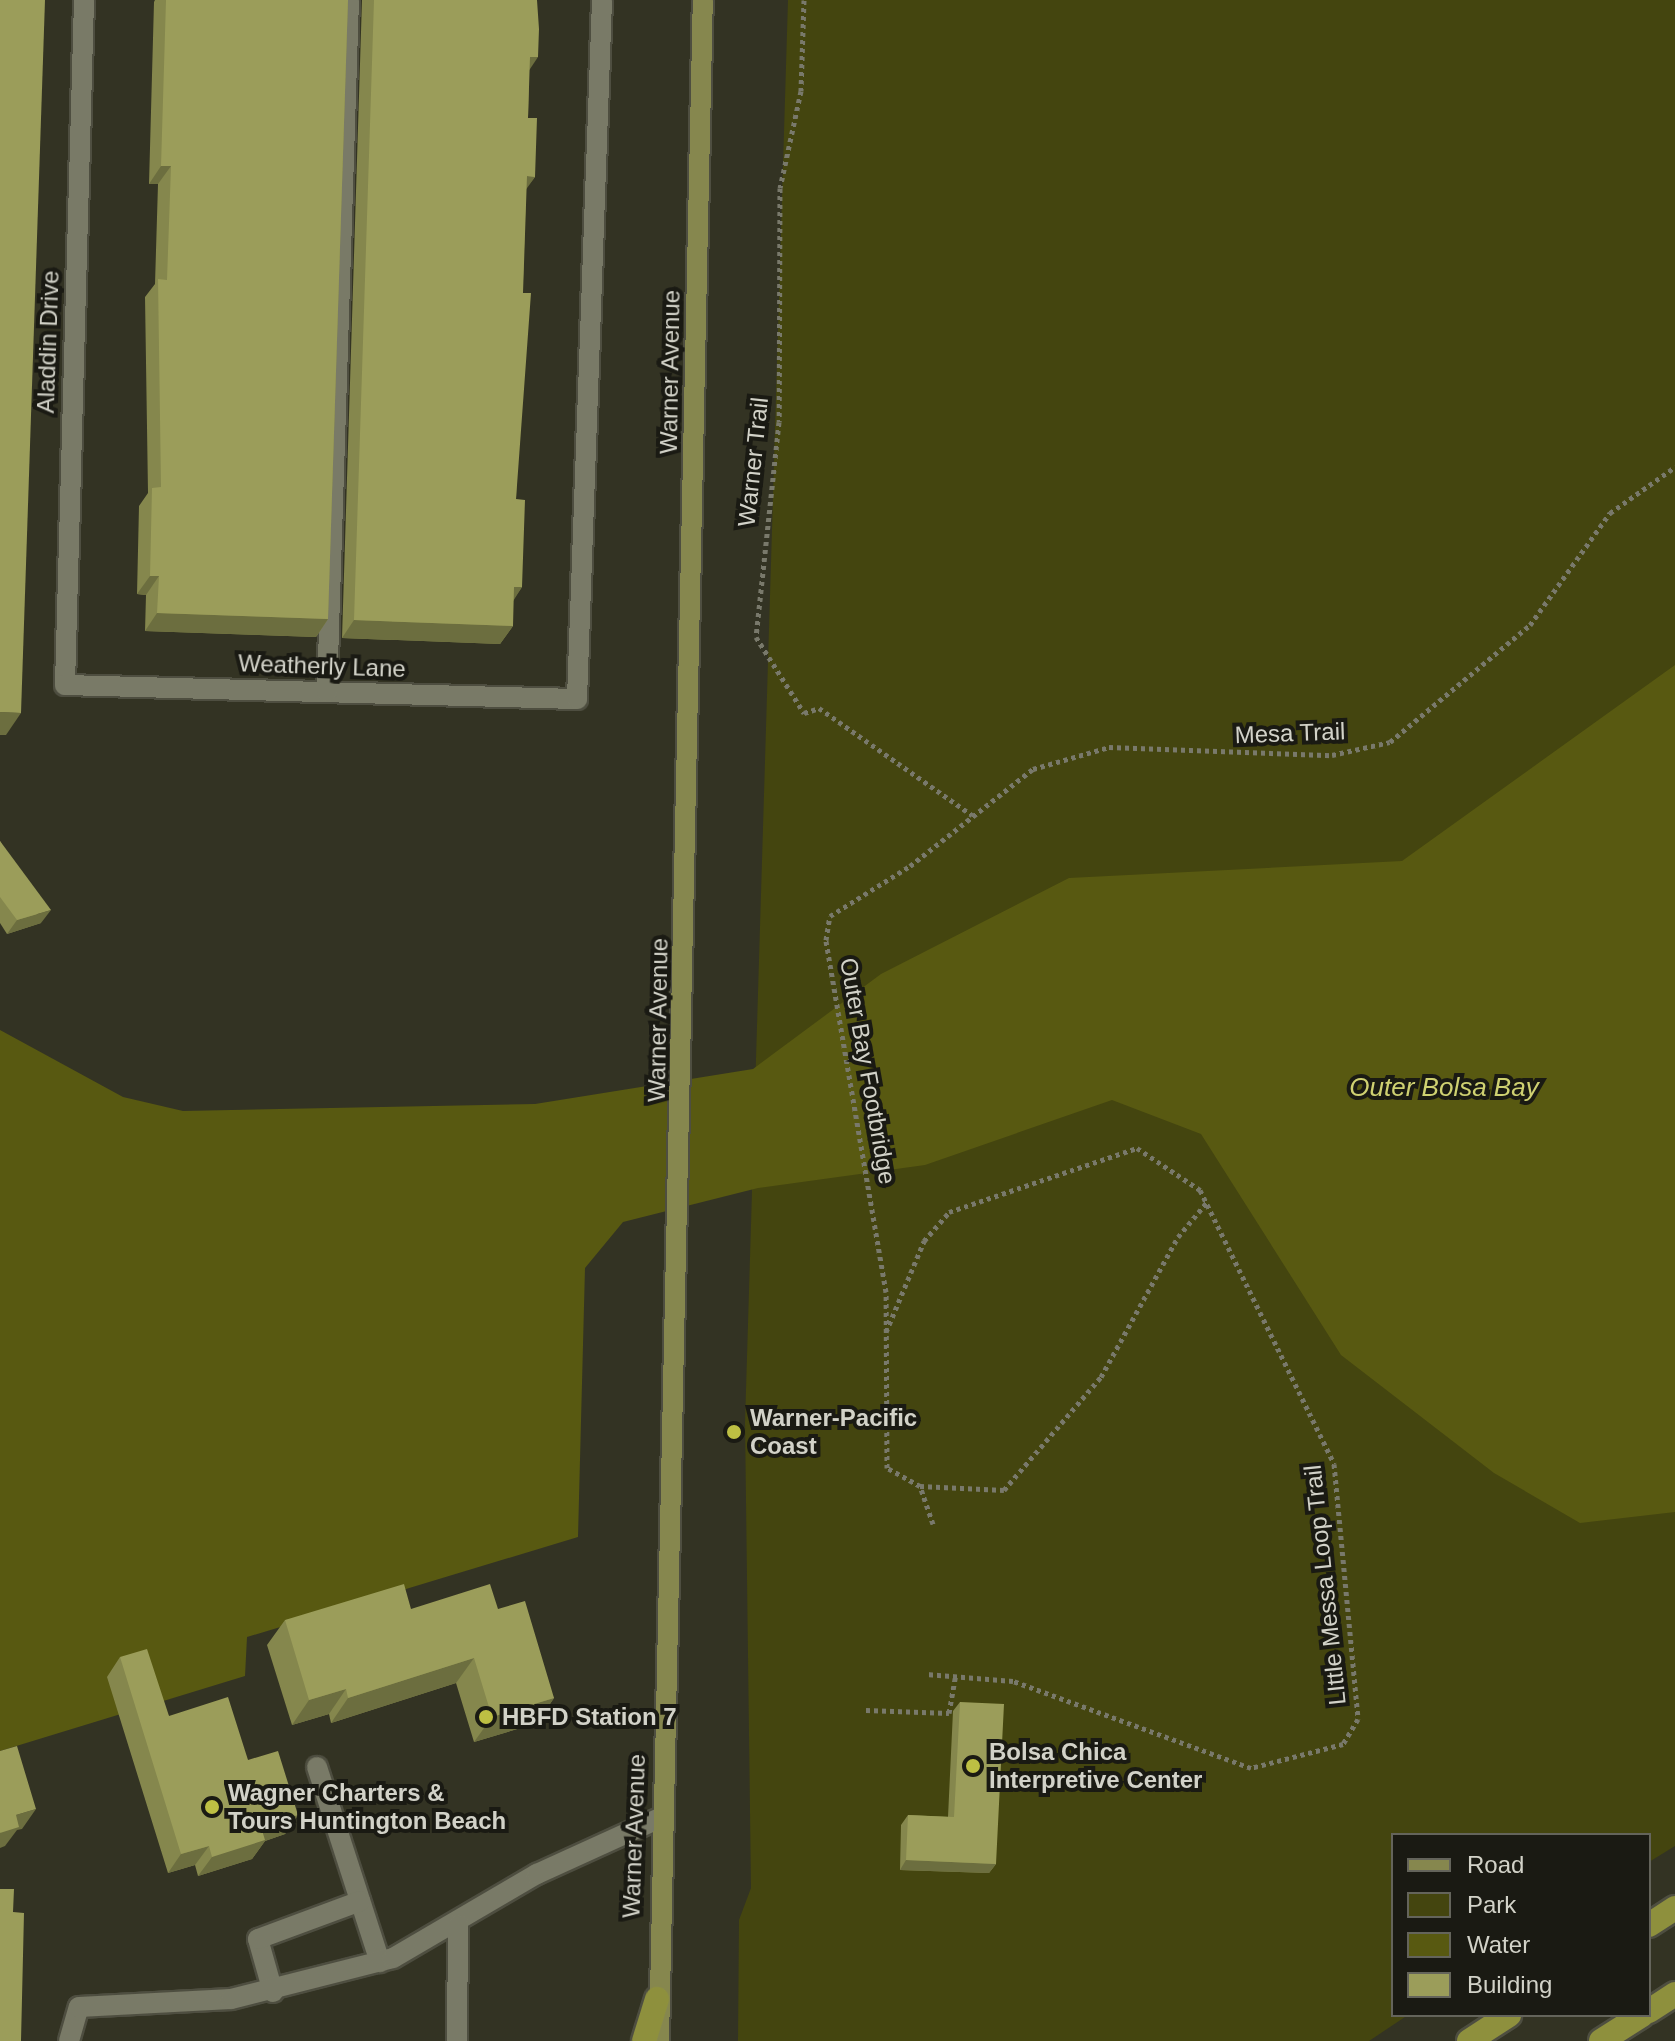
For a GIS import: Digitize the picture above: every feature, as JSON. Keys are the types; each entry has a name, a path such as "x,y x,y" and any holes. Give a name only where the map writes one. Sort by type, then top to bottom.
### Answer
{"highway":[{"path":"1651,1924 1675,1908"},
{"path":"1651,2010 1675,1994"},
{"path":"644,2041 657,1999"},
{"path":"1469,2041 1506,2017"},
{"path":"1601,2041 1639,2017"}],"main road":[{"name":"Warner Avenue","path":"659,2041 660,1818 685,965 703,0"}],"street":[{"name":"Aladdin Drive","path":"65,685 84,0"},
{"path":"327,692 349,0"},
{"name":"Weatherly Lane","path":"65,685 577,699 602,0"},
{"path":"317,1767 380,1962"},
{"path":"69,2041 79,2007 177,2005 273,1992 380,1962 458,1925 537,1874 660,1818"},
{"path":"273,1992 258,1939 360,1901"},
{"path":"457,2041 458,1925"}],"path":[{"name":"Warner Trail","path":"804,0 801,91 780,188 779,422 756,637 804,713 819,708 972,815"},
{"name":"Mesa Trail","path":"878,881 910,866 1033,769 1109,747 1332,755 1390,742 1530,625 1610,513 1675,467"},
{"name":"Outer Bay Footbridge","path":"878,881 830,916 826,940 886,1292 887,1468 920,1486"},
{"name":"LIttle Messa Loop Trail","path":"886,1333 924,1241 949,1212 1137,1148 1207,1202 1334,1464 1357,1681 1351,1737 1251,1768 1013,1681 926,1674"},
{"path":"933,1524 920,1486 1004,1490 1101,1377 1178,1237 1207,1202"},
{"path":"866,1710 949,1713 956,1675"}],"green space":[{"path":"788,0 1675,0 1675,1846 1651,1861 1651,1833 1391,1833 1391,2017 1405,2017 1369,2041 738,2041 739,1920 751,1888 745,1423"}],"water":[{"name":"Outer Bolsa Bay","path":"1675,665 1675,1512 1580,1523 1494,1473 1341,1355 1201,1134 1112,1100 925,1165 758,1188 623,1222 585,1268 578,1537 247,1637 245,1676 0,1751 0,1030 123,1097 183,1111 535,1104 753,1069 881,974 1069,878 1402,861"}],"building":[{"path":"0,0 45,0 21,713 0,712"},
{"path":"166,0 348,0 328,619 157,613 159,576 150,576 152,488 161,487 158,279 167,280 171,166 161,166"},
{"path":"374,0 537,0 538,57 530,57 528,118 537,118 535,177 527,176 523,293 531,293 516,499 525,500 522,587 514,587 513,626 354,620"},
{"path":"0,841 51,910 17,920 0,897"},
{"path":"404,1584 411,1609 490,1584 498,1609 525,1601 554,1698 492,1717 474,1658 348,1698 346,1689 309,1700 285,1620"},
{"name":"Wagner Charters & Tours Huntington Beach","path":"147,1649 169,1716 228,1697 248,1760 278,1751 298,1815 261,1827 265,1840 212,1857 209,1846 181,1854 120,1657"},
{"path":"960,1702 1004,1704 996,1864 906,1860 908,1815 954,1817"},
{"path":"17,1746 36,1809 16,1815 19,1827 0,1833 0,1751"},
{"path":"0,1889 14,1889 13,1912 24,1913 21,2041 0,2041"}],"place":[{"name":"Warner-Pacific Coast","path":"734,1432"},
{"name":"HBFD Station 7","path":"486,1717"},
{"name":"Bolsa Chica Interpretive Center","path":"973,1766"},
{"name":"Wagner Charters & Tours Huntington Beach","path":"212,1807"}]}
